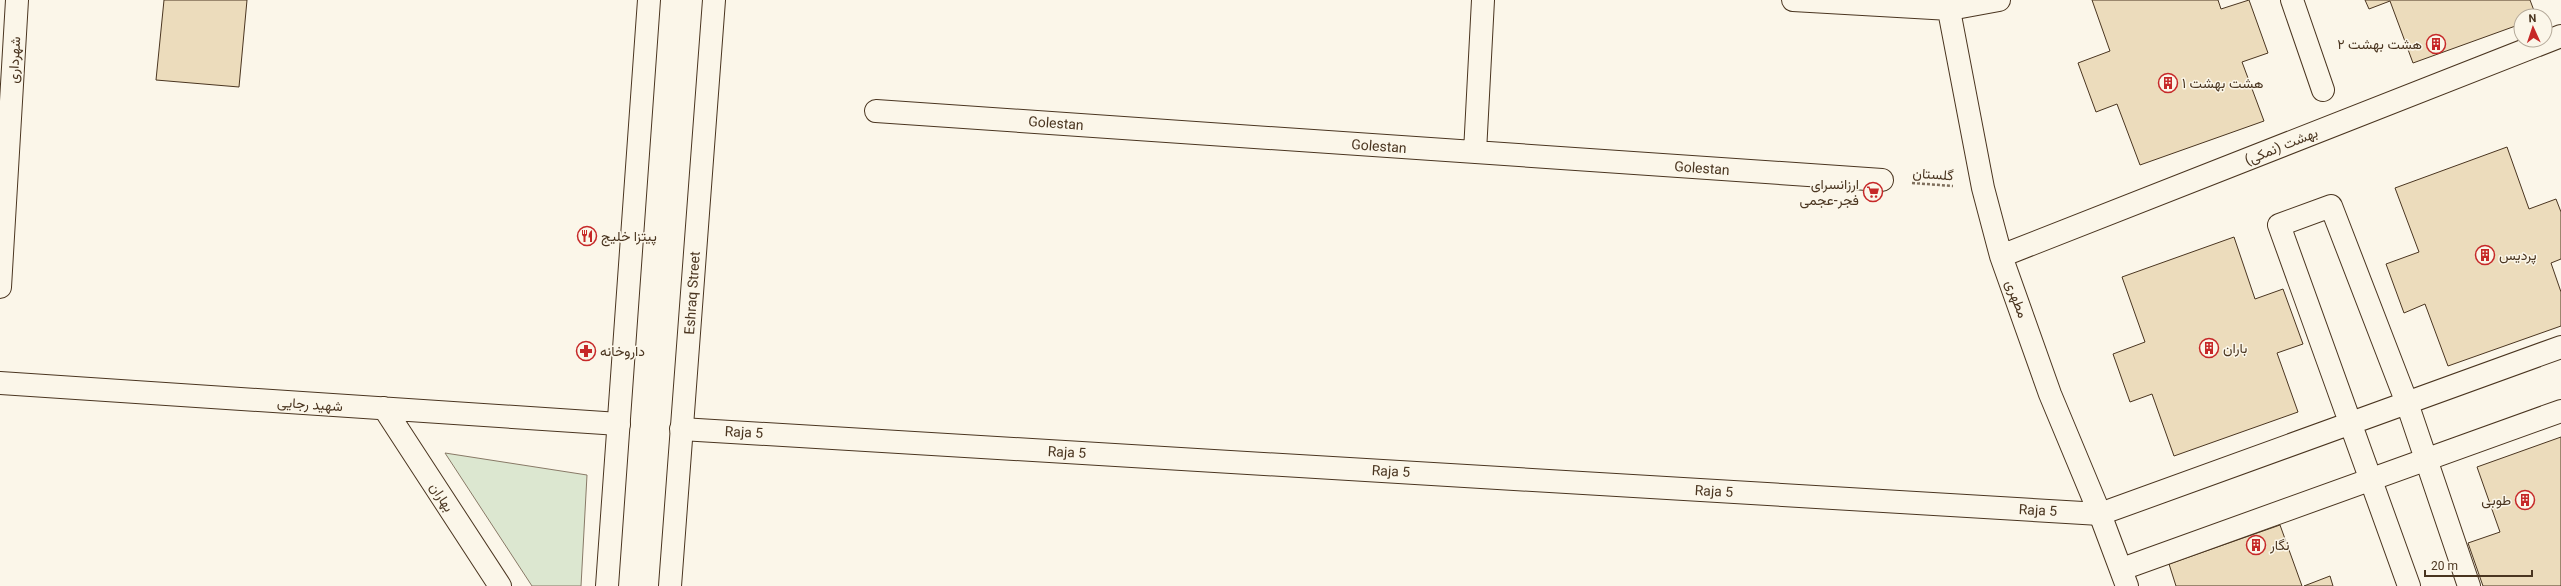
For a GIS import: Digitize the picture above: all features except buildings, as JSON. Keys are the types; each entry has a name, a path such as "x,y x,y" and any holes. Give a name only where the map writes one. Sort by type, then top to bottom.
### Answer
{"street":[{"name":"شهرداری","path":"0,287 17,0"},
{"path":"607,586 649,0"},
{"name":"Eshraq Street","path":"670,586 714,0"},
{"path":"1475,152 1483,0"},
{"path":"1793,0 1951,3 1999,0"},
{"path":"2292,0 2323,90"},
{"name":"مطهری","path":"1951,3 1983,188 2001,256 2050,394 2100,514 2124,578"},
{"name":"بهشت (نمکی)","path":"2001,256 2561,36"},
{"name":"Golestan","path":"876,111 1882,180"},
{"path":"2409,586 2279,225 2330,206 2407,403 2469,586"},
{"path":"2100,514 2561,347"},
{"name":"شهید رجایی","path":"0,383 619,424"},
{"name":"بهاران","path":"384,408 500,586"},
{"path":"2124,578 2370,478 2561,411"},
{"name":"Raja 5","path":"681,429 2100,514"}],"path":[{"name":"گلستان","path":"1882,180 1983,188"}],"green space":[{"path":"445,453 587,475 581,586 532,586"}],"place":[{"name":"هشت بهشت ۲","path":"2436,44"},
{"name":"هشت بهشت ۱","path":"2168,83"},
{"name":"ارزانسرای فجر-عجمی","path":"1873,192"},
{"name":"پیتزا خلیج","path":"587,236"},
{"name":"پردیس","path":"2485,255"},
{"name":"باران","path":"2209,348"},
{"name":"داروخانه","path":"586,351"},
{"name":"طوبی","path":"2525,500"},
{"name":"نگار","path":"2256,545"}]}
